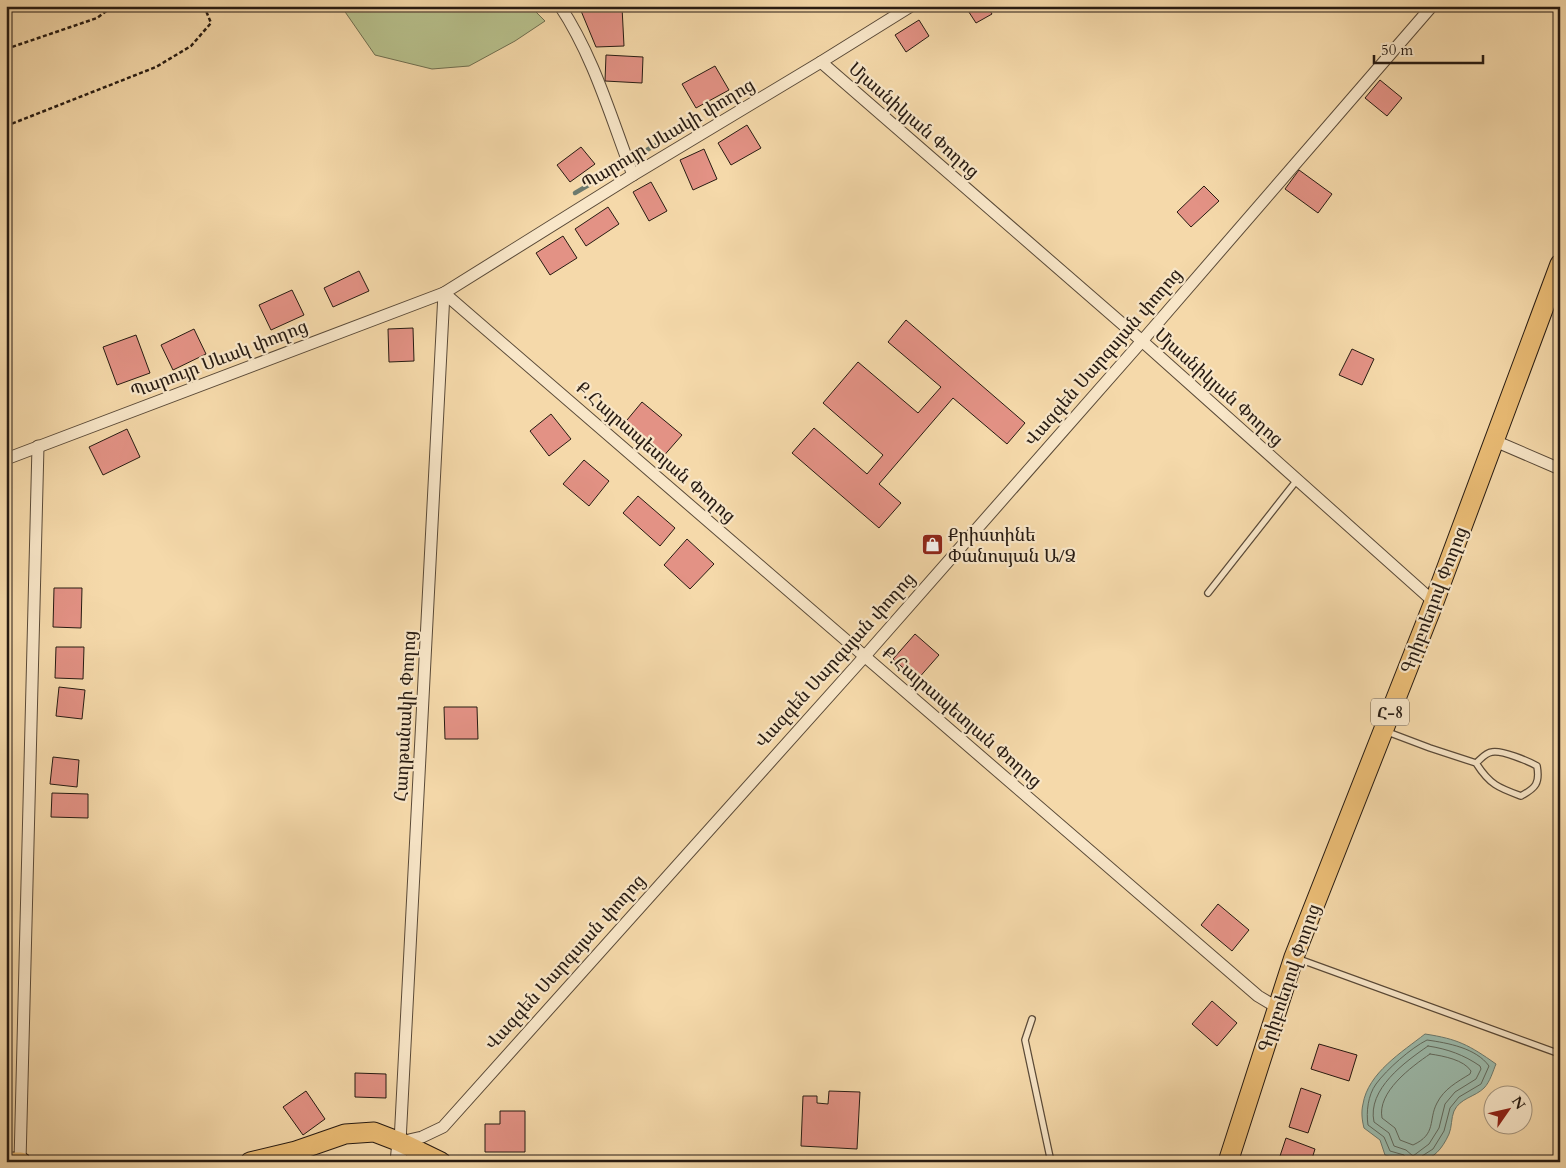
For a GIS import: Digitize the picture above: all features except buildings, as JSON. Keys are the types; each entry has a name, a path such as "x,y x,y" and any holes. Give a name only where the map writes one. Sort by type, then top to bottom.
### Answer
{"main road":[{"name":"Գրիբոեդով Փողոց","path":"1228,1162 1294,957 1434,602 1560,264"},
{"path":"250,1162 296,1151 346,1134 374,1132 441,1162"},
{"path":"6,1162 20,1162"}],"street":[{"path":"560,6 574,28 596,78 632,175"},
{"name":"Պարույր Սևակի փողոց","path":"444,293 632,175 911,6"},
{"name":"Վազգեն Սարգսյան փողոց","path":"400,1142 422,1137 443,1127 865,656 1142,341 1432,6"},
{"name":"Մյասնիկյան Փողոց","path":"821,62 1142,341 1434,602"},
{"name":"Պարույր Սևակ փողոց","path":"6,458 444,293"},
{"name":"Ք.Հայրապետյան Փողոց","path":"444,293 1258,996 1278,1008"},
{"name":"Հաղթանակի Փողոց","path":"400,1142 444,293"},
{"path":"1495,441 1560,469"},
{"path":"20,1162 38,446"},
{"path":"398,1162 400,1142"}],"lane":[{"path":"1208,594 1297,480"},
{"path":"1383,730 1476,764 1482,773 1496,786 1521,796 1532,790 1539,777 1538,766 1493,752 1485,755 1476,764"},
{"path":"1294,957 1560,1054"},
{"path":"1032,1019 1025,1040 1051,1162"}],"path":[{"path":"6,49 97,18 113,6"},
{"path":"6,126 156,67 190,46 210,24 204,6"}],"green space":[{"path":"341,6 530,6 545,21 515,41 469,66 432,69 375,55"}],"water":[{"path":"1425,1034 1463,1044 1496,1064 1486,1086 1460,1103 1454,1111 1451,1128 1443,1145 1437,1152 1423,1160 1406,1160 1385,1155 1380,1140 1364,1128 1362,1110 1366,1093 1379,1073"}],"waterway":[{"path":"633,158 671,136"},
{"path":"575,193 621,166"}],"place":[{"name":"Քրիստինե Փանոսյան Ա/Ձ","path":"932,545"}]}
